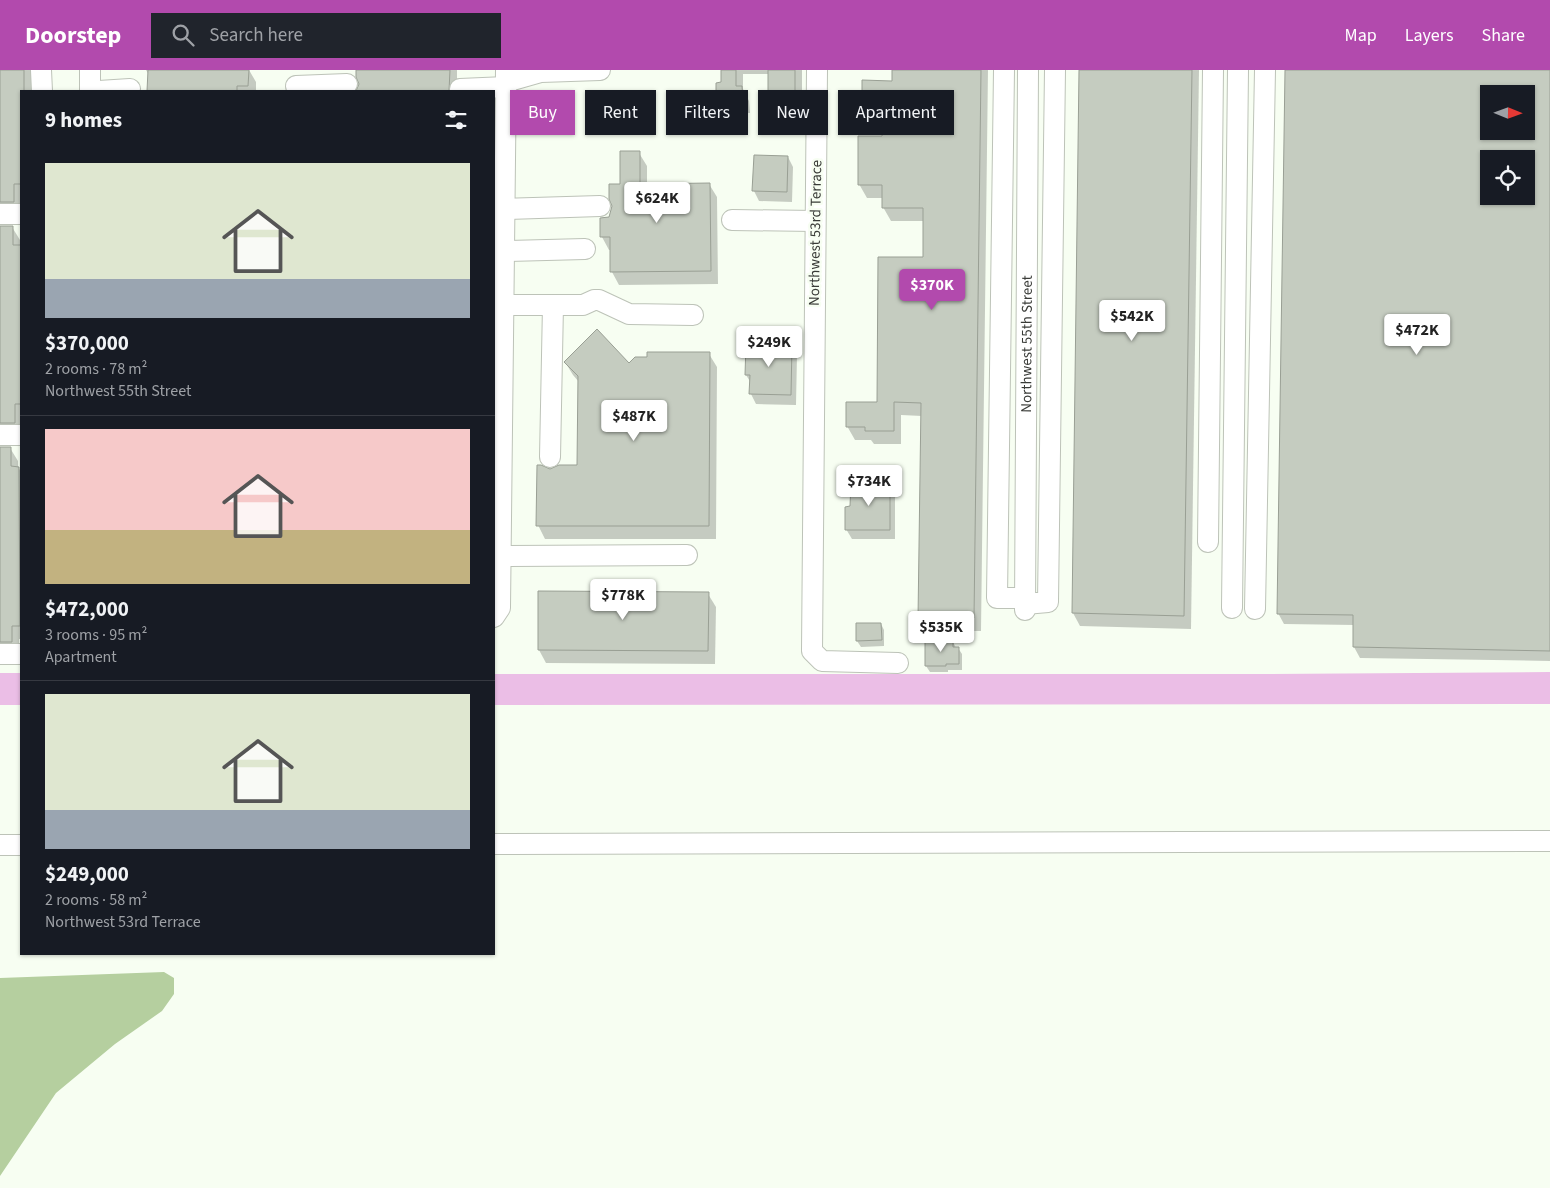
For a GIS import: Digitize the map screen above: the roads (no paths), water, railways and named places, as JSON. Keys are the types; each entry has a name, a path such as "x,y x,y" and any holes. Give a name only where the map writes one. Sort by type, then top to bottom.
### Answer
{"street":[{"path":"42,70 42,90"},
{"path":"90,70 90,90"},
{"path":"460,89 541,71 600,70"},
{"name":"Northwest 53rd Terrace","path":"817,70 812,651 822,661 898,663"},
{"path":"1004,70 997,598 1025,606 1048,602 1055,70"},
{"name":"Northwest 55th Street","path":"1025,606 1028,70"},
{"path":"1208,542 1213,70"},
{"path":"1232,608 1238,70"},
{"path":"1255,609 1265,70"},
{"path":"495,616 500,608 500,556 497,524 498,422 504,305 504,209 499,165 500,132 506,80"},
{"path":"296,82 347,84"},
{"path":"114,90 130,89"},
{"path":"504,209 600,206"},
{"path":"0,214 20,214"},
{"path":"732,220 815,221"},
{"path":"504,251 585,249"},
{"path":"504,305 582,305 599,300 629,314 694,315"},
{"path":"550,457 553,305"},
{"path":"0,435 20,435"},
{"path":"500,556 687,555"},
{"path":"0,654 20,654"},
{"path":"495,844 1550,841"},
{"path":"0,845 20,845"}]}
